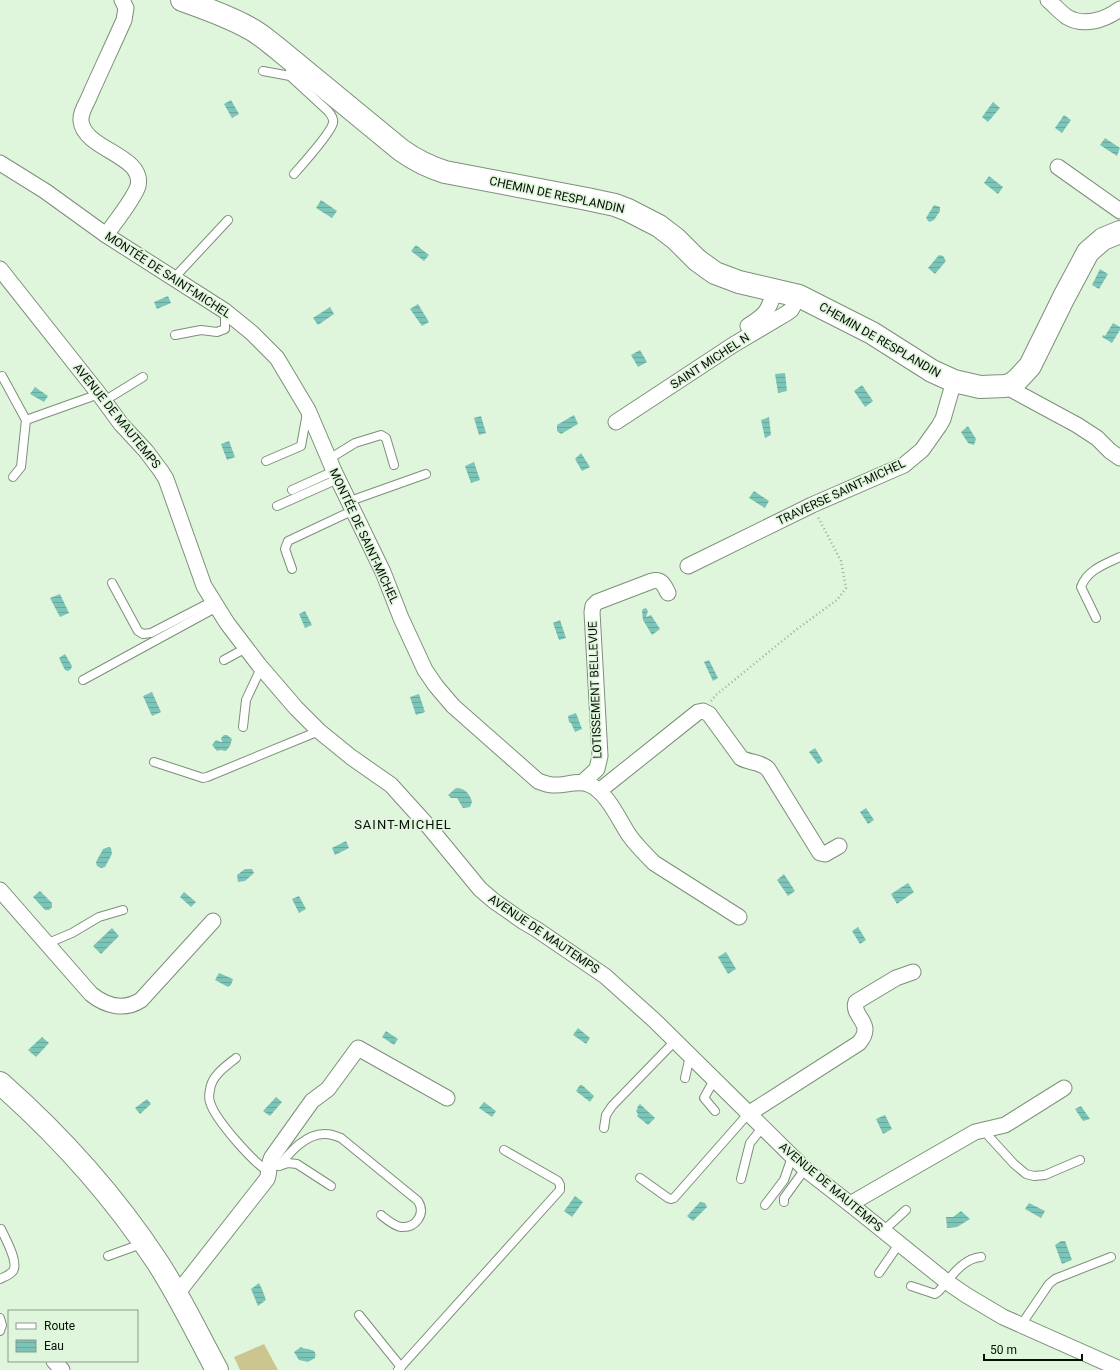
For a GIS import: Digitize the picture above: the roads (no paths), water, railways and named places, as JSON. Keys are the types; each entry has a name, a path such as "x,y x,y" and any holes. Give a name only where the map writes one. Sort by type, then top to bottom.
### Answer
{"street":[{"path":"106,234 133,195 137,187 137,173 128,164 87,135 82,126 81,118 91,91 124,20 126,8 122,0"},
{"name":"CHEMIN DE RESPLANDIN","path":"182,0 205,4 250,28 290,67 396,146 416,160 436,170 615,205 659,226 676,239 697,260 716,273 775,291 799,296 872,333 932,371 954,381 980,387 1005,386"},
{"path":"1048,0 1067,17 1080,22 1095,21 1105,18 1120,9"},
{"name":"MONTÉE DE SAINT-MICHEL","path":"0,163 225,311 277,358 308,410 334,470 383,572 415,651 425,670 436,686 453,706 538,781 554,786 583,782"},
{"path":"1058,167 1120,211"},
{"path":"1005,386 1012,384 1030,366 1088,252 1103,239 1120,232"},
{"name":"AVENUE DE MAUTEMPS","path":"0,269 102,397 121,424 146,450 166,479 200,577 215,604 261,668 318,731 351,757 391,785 429,827 480,889 494,901 524,922 605,976 690,1056 805,1169 899,1244 947,1282 1003,1318 1120,1369"},
{"path":"677,372 764,315 775,291"},
{"name":"SAINT MICHEL N","path":"616,422 733,345 791,310 799,296"},
{"name":"TRAVERSE SAINT-MICHEL","path":"688,566 812,505 904,465 922,450 939,426 943,418 954,381"},
{"path":"1005,386 1077,425 1097,438 1120,458"},
{"name":"LOTISSEMENT BELLEVUE","path":"583,782 597,769 600,756 592,612 593,606 597,602 652,581 658,580 661,582 668,592"},
{"path":"599,791 698,712 704,711 709,714 741,758 764,765 768,769 820,853 825,854 839,846"},
{"path":"583,782 591,785 599,791 630,836 645,855 654,863 739,917"},
{"path":"0,890 91,994 100,1001 115,1006 132,1006 142,1000 213,921"},
{"path":"748,1114 859,1043 866,1031 855,1007 856,1002 900,977 913,972"},
{"path":"176,1296 274,1169 270,1160 312,1101 328,1089 358,1048 447,1098"},
{"path":"0,1083 59,1138 99,1184 144,1243 159,1264 217,1370"},
{"path":"850,1204 966,1136 975,1132 1004,1125 1064,1088"},
{"path":"55,1362 62,1370"}],"lane":[{"path":"263,71 290,67 332,117 332,125 294,174"},
{"path":"174,278 228,220"},
{"path":"174,335 200,330 222,331 225,329 226,325 225,311"},
{"path":"2,376 26,420 21,467 13,477"},
{"path":"26,420 102,397 143,377"},
{"path":"266,461 301,446 308,410"},
{"path":"277,506 334,470 355,443 381,435 386,438 394,465"},
{"path":"292,490 334,470"},
{"path":"292,569 285,549 288,541 352,506 426,474"},
{"path":"1096,618 1081,587 1084,580 1091,572 1120,557"},
{"path":"112,583 138,631 143,634 151,633 215,604"},
{"path":"83,680 215,604"},
{"path":"224,660 246,648"},
{"path":"243,726 246,700 261,668"},
{"path":"154,762 203,778 318,731"},
{"path":"46,944 72,933 99,917 123,910"},
{"path":"604,1128 606,1115 612,1106 674,1041"},
{"path":"685,1078 690,1056"},
{"path":"236,1058 225,1066 215,1077 210,1089 210,1102 214,1111 251,1157 274,1169"},
{"path":"714,1080 704,1098 715,1111"},
{"path":"640,1178 668,1198 674,1198 748,1114"},
{"path":"741,1179 750,1143 762,1128"},
{"path":"983,1130 1014,1164 1026,1174 1034,1176 1044,1175 1080,1160"},
{"path":"274,1169 300,1143 310,1138 320,1134 327,1134 341,1138 418,1201 422,1206 422,1212 418,1220 403,1227 396,1226 381,1216"},
{"path":"358,1315 400,1368 560,1190 558,1181 504,1150"},
{"path":"765,1205 784,1180 792,1157"},
{"path":"274,1169 288,1163 297,1164 331,1186"},
{"path":"784,1202 784,1198 805,1169"},
{"path":"883,1231 906,1210"},
{"path":"0,1279 8,1275 13,1270 15,1262 1,1229"},
{"path":"108,1256 144,1243"},
{"path":"879,1273 899,1244"},
{"path":"911,1286 935,1294 967,1261 975,1257 981,1257"},
{"path":"1021,1325 1049,1284 1055,1279 1111,1257"},
{"path":"0,1318 2,1325 0,1331"}],"water":[{"path":"231,100 239,114 232,118 224,104"},
{"path":"993,102 1000,108 988,122 982,117"},
{"path":"1064,115 1071,120 1062,133 1055,128"},
{"path":"1105,138 1120,148 1117,156 1100,145"},
{"path":"989,176 1003,187 998,194 984,183"},
{"path":"321,200 337,211 332,218 316,208"},
{"path":"934,205 940,207 940,211 934,220 929,222 926,218"},
{"path":"416,245 429,255 424,261 411,251"},
{"path":"939,255 943,256 946,261 935,274 928,268"},
{"path":"1100,269 1108,274 1099,289 1092,285"},
{"path":"168,296 171,303 157,309 154,302"},
{"path":"418,304 429,322 422,326 410,309"},
{"path":"330,307 334,314 318,325 313,318"},
{"path":"1113,323 1120,327 1120,330 1112,343 1102,337 1103,335 1105,336"},
{"path":"640,350 647,362 638,367 631,355"},
{"path":"785,373 787,391 778,393 775,374"},
{"path":"862,385 873,401 865,407 854,391"},
{"path":"35,387 48,396 44,402 30,394"},
{"path":"574,415 578,424 561,434 557,431 557,425"},
{"path":"481,416 486,433 479,435 474,418"},
{"path":"769,417 771,435 765,438 761,420"},
{"path":"968,426 976,439 974,445 968,443 961,432"},
{"path":"229,441 235,457 227,460 221,444"},
{"path":"581,453 590,467 582,471 575,459"},
{"path":"474,462 480,480 471,483 465,466"},
{"path":"754,491 769,501 765,508 749,498"},
{"path":"60,594 69,613 60,617 50,598"},
{"path":"646,608 648,611 646,617 651,615 660,629 652,635 643,620 642,611"},
{"path":"305,611 312,625 305,628 299,614"},
{"path":"560,620 566,638 559,640 553,623"},
{"path":"65,654 72,666 68,671 65,670 59,658"},
{"path":"709,660 718,678 713,681 704,662"},
{"path":"152,692 161,712 152,716 143,696"},
{"path":"419,694 425,712 416,715 410,697"},
{"path":"576,713 582,729 575,732 571,723 569,722 568,716"},
{"path":"224,735 227,735 232,739 230,746 226,751 217,751 212,745 216,740 222,742 221,738"},
{"path":"815,748 823,761 818,764 809,752"},
{"path":"456,788 464,790 470,796 472,802 470,807 463,808 457,798 451,798 448,795"},
{"path":"866,808 874,820 868,824 860,812"},
{"path":"346,841 349,848 335,855 332,848"},
{"path":"109,847 111,848 112,854 105,867 101,868 97,866 96,862 103,849"},
{"path":"245,869 252,869 254,873 245,881 238,882 237,875"},
{"path":"784,874 795,891 788,896 777,880"},
{"path":"908,883 914,892 897,904 891,894"},
{"path":"40,891 52,903 52,907 49,910 45,910 33,897"},
{"path":"184,892 196,902 191,907 180,897"},
{"path":"299,896 306,909 299,913 292,899"},
{"path":"858,927 866,940 860,944 852,931"},
{"path":"112,928 119,936 101,954 93,946"},
{"path":"726,952 736,969 728,974 718,957"},
{"path":"219,973 233,979 231,985 228,987 215,980"},
{"path":"578,1028 590,1038 586,1044 573,1035"},
{"path":"386,1031 398,1039 394,1045 382,1037"},
{"path":"42,1037 49,1043 36,1057 28,1050"},
{"path":"580,1085 582,1085 594,1096 590,1102 576,1091"},
{"path":"276,1097 282,1102 270,1116 263,1111"},
{"path":"147,1099 151,1104 140,1114 135,1108"},
{"path":"484,1102 496,1111 492,1117 479,1108"},
{"path":"640,1104 655,1118 648,1125 637,1116 637,1107"},
{"path":"1081,1106 1090,1119 1083,1121 1075,1109"},
{"path":"885,1115 892,1129 883,1134 876,1119"},
{"path":"575,1196 583,1202 572,1217 564,1211"},
{"path":"700,1202 705,1203 707,1207 693,1221 687,1216"},
{"path":"1029,1203 1045,1211 1041,1218 1025,1209"},
{"path":"961,1211 970,1219 957,1227 947,1228 946,1217 953,1217"},
{"path":"1061,1241 1065,1241 1072,1260 1062,1264 1055,1245"},
{"path":"259,1283 266,1300 258,1306 251,1289"},
{"path":"301,1347 315,1352 315,1358 308,1362 299,1360 294,1352"}],"district":[{"name":"SAINT-MICHEL","path":"403,824"}]}
